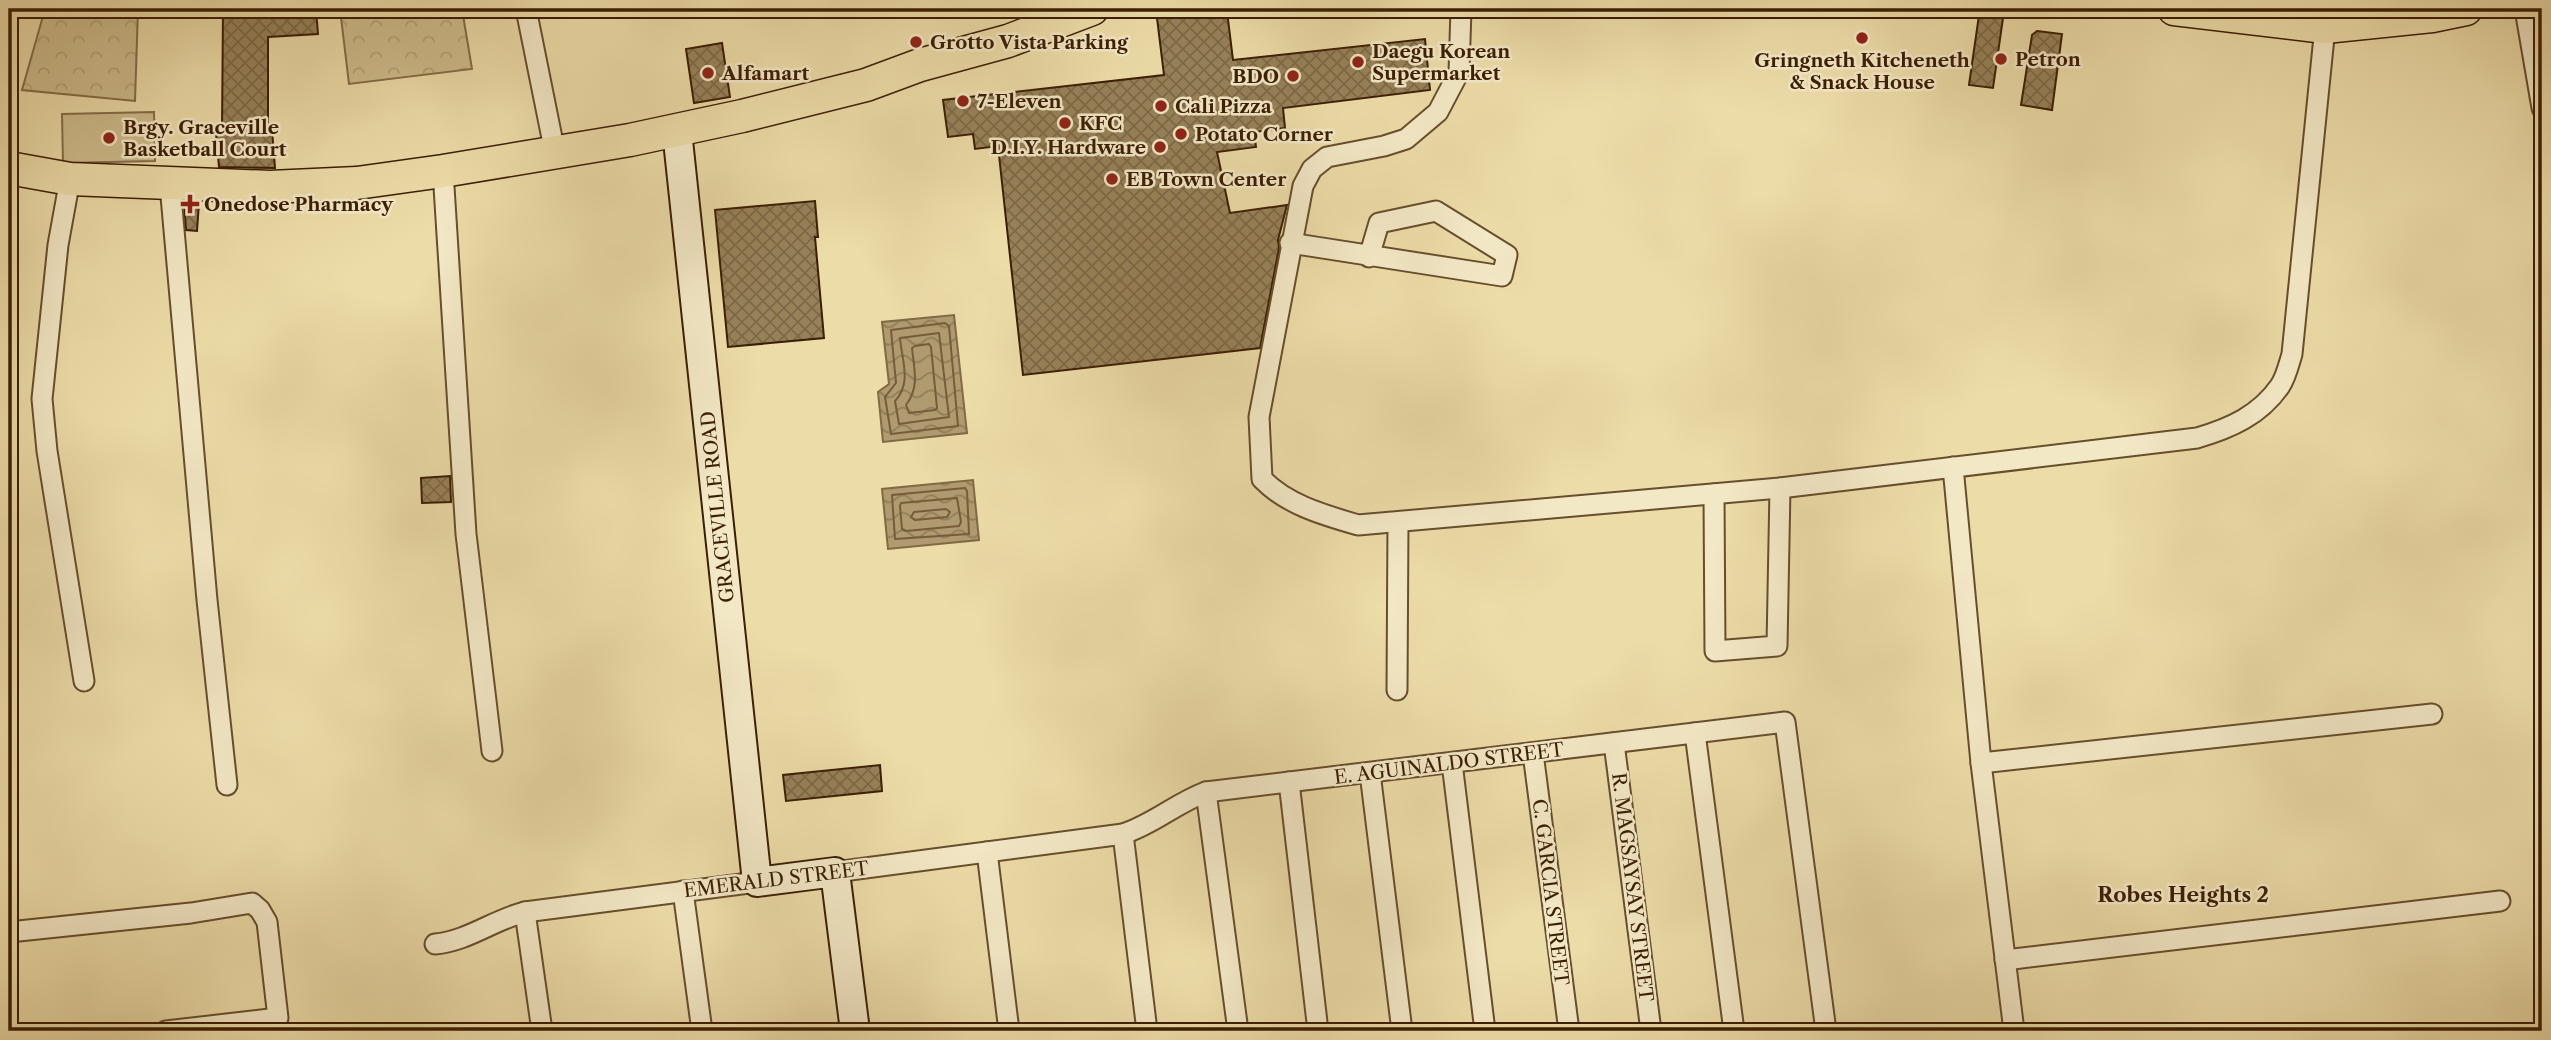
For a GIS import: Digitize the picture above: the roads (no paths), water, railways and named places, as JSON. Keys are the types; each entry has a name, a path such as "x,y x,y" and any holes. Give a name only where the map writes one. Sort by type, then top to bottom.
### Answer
{"main road":[{"path":"9,168 70,179 270,187 357,183 443,171 677,131 866,85 920,65 1008,41 1092,9"},
{"path":"2174,9 2325,27 2432,16 2466,9"}],"street":[{"path":"526,9 555,153"},
{"path":"1461,9 1459,72 1438,112 1406,139 1327,157 1312,169 1303,186 1290,243 1259,417 1262,479 1276,493 1319,513 1358,526 1780,488 2197,438 2228,429 2258,411 2282,384 2292,354 2325,27"},
{"path":"2525,9 2542,108"},
{"name":"GRACEVILLE ROAD","path":"677,131 757,882"},
{"path":"443,171 466,534 492,751"},
{"path":"70,179 58,245 43,399 47,451 84,681"},
{"path":"170,185 206,600 227,785"},
{"path":"1290,243 1369,257 1502,276 1507,255 1436,211 1379,223 1369,257"},
{"path":"1953,467 1981,764 2014,1031"},
{"path":"1714,494 1715,651 1777,646 1780,488"},
{"path":"1396,690 1398,522"},
{"path":"1981,764 2432,714"},
{"name":"E. AGUINALDO STREET","path":"1123,834 1206,792 1785,722 1826,1031"},
{"path":"1695,733 1734,1031"},
{"name":"R. MAGSAYSAY STREET","path":"1614,743 1651,1031"},
{"name":"C. GARCIA STREET","path":"1533,753 1569,1031"},
{"path":"1452,763 1485,1031"},
{"path":"1370,773 1402,1031"},
{"path":"1289,782 1318,1031"},
{"path":"1206,792 1238,1031"},
{"path":"1123,834 1147,1031"},
{"name":"EMERALD STREET","path":"435,944 462,939 493,923 525,912 1123,834"},
{"path":"987,852 1009,1031"},
{"path":"835,872 855,1031"},
{"path":"683,891 702,1031"},
{"path":"2005,960 2500,901"},
{"path":"9,932 191,913 252,903 267,922 278,1024 166,1031"},
{"path":"525,912 542,1031"}],"water":[{"path":"954,315 967,433 883,442 878,392 889,384 882,322"},
{"path":"973,480 979,540 888,549 882,489"}],"place":[{"name":"Gringneth Kitcheneth & Snack House","path":"1862,38"},
{"name":"Grotto Vista Parking","path":"916,42"},
{"name":"Petron","path":"2001,59"},
{"name":"Daegu Korean Supermarket","path":"1358,62"},
{"name":"Alfamart","path":"708,73"},
{"name":"BDO","path":"1293,76"},
{"name":"7-Eleven","path":"963,101"},
{"name":"Cali Pizza","path":"1161,106"},
{"name":"KFC","path":"1065,123"},
{"name":"Potato Corner","path":"1181,134"},
{"name":"Brgy. Graceville Basketball Court","path":"109,138"},
{"name":"D.I.Y. Hardware","path":"1160,147"},
{"name":"EB Town Center","path":"1112,179"},
{"name":"Onedose Pharmacy","path":"190,204"}],"district":[{"name":"Robes Heights 2","path":"2183,895"}]}
